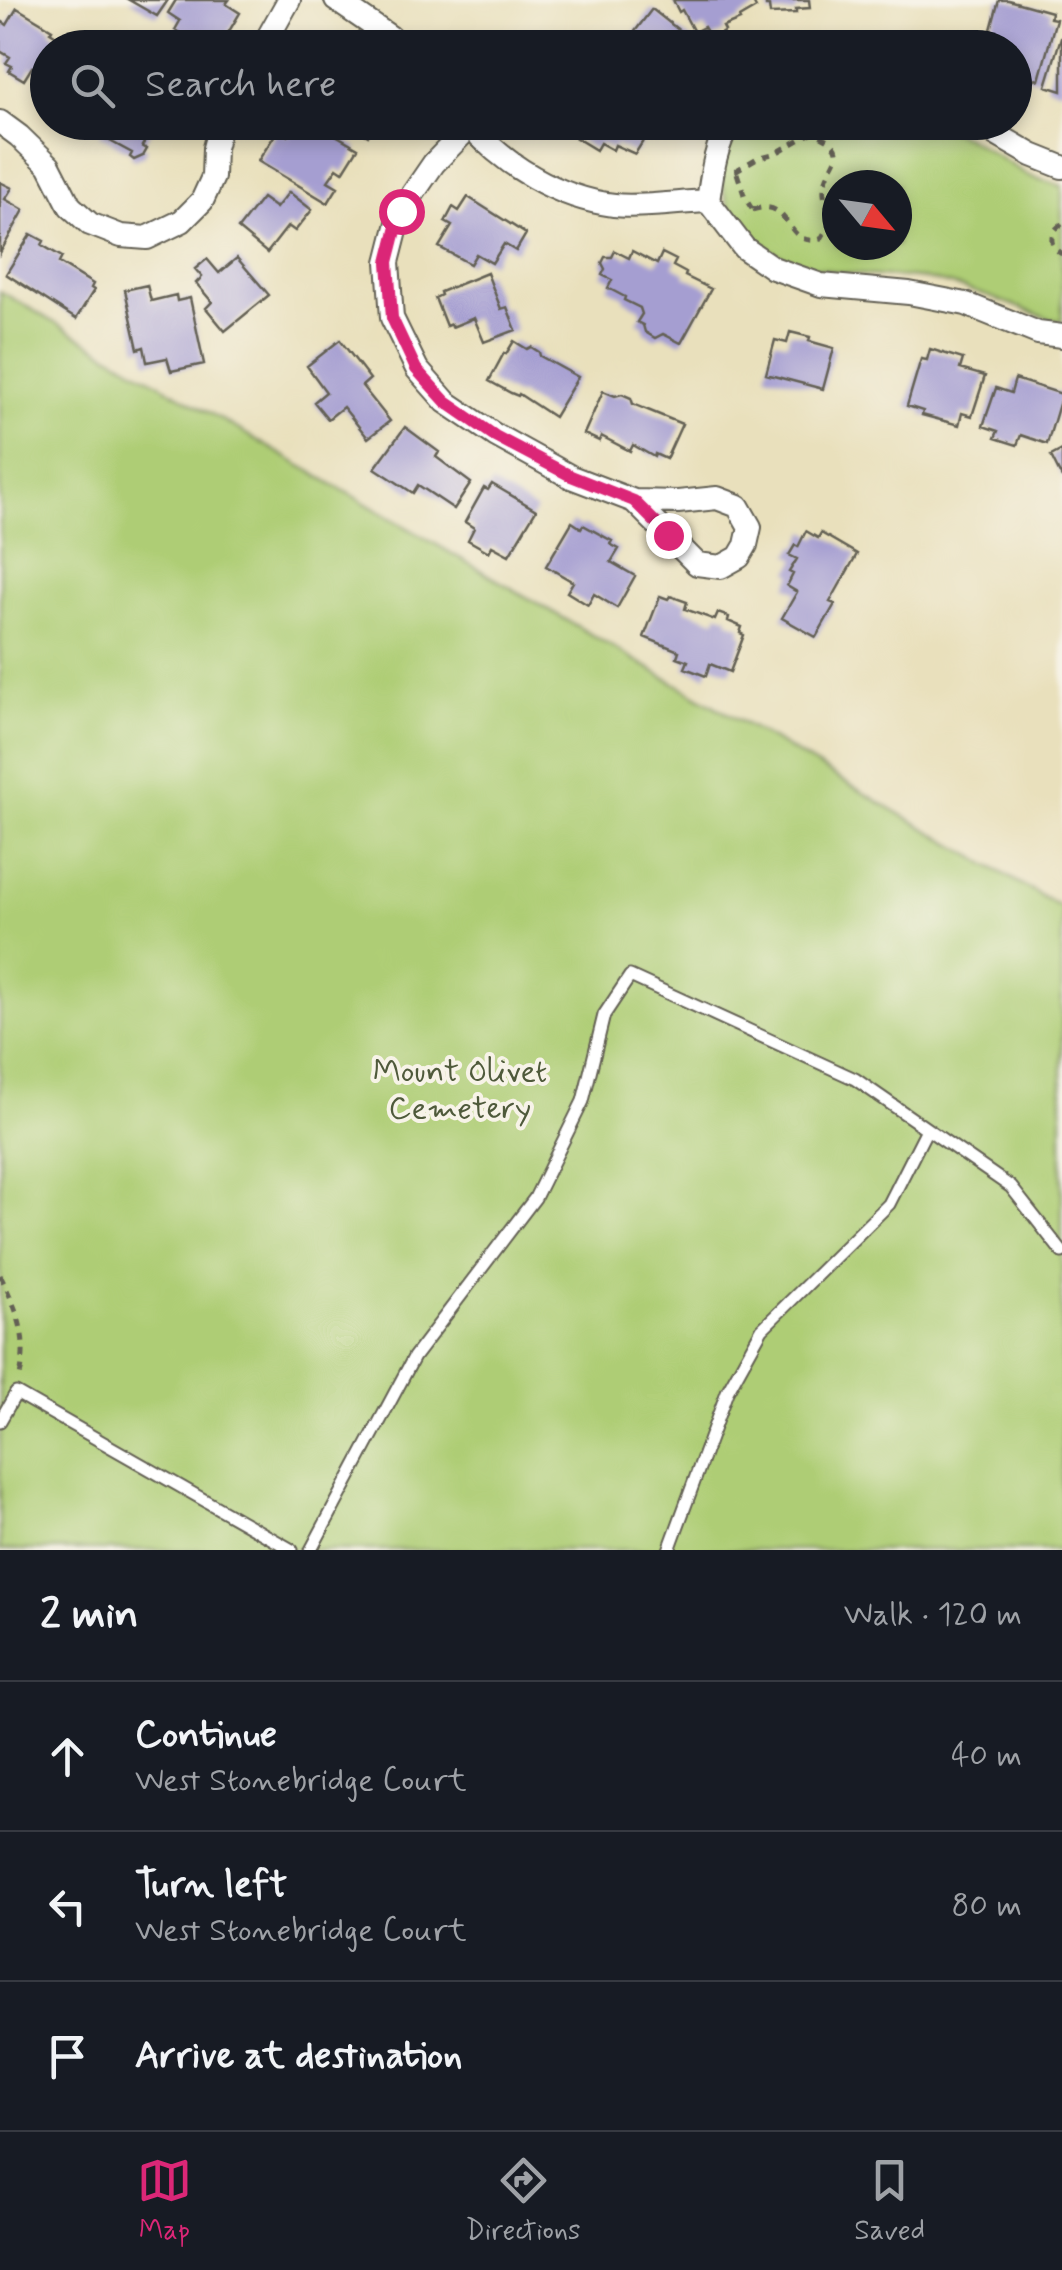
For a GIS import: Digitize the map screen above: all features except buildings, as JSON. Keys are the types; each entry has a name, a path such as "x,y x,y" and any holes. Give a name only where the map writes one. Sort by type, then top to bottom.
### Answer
{"street":[{"path":"272,30 290,0"},
{"path":"336,0 380,30"},
{"path":"0,122 48,166 70,206 90,224 121,236 148,238 182,221 202,202 212,177 216,140"},
{"path":"454,140 401,211 388,262 392,318 416,369 446,402 495,436 571,476 634,501 717,498 738,506 750,527 746,545 739,557 721,567 697,564 634,501"},
{"path":"483,140 526,173 566,192 616,205 708,201"},
{"path":"708,201 724,172 724,140"},
{"path":"1007,140 1062,168"},
{"path":"708,201 744,248 774,268 822,285 910,293 966,304 1038,333 1062,336"}],"lane":[{"path":"312,1550 414,1357 535,1198 583,1101 604,1015 630,976 855,1080 1012,1187 1062,1252"},
{"path":"668,1550 727,1392 762,1329 889,1204 927,1129"},
{"path":"0,1421 16,1393 292,1550"}],"path":[{"path":"752,210 724,172 799,140"},
{"path":"726,228 763,206 784,216 799,238 810,242 821,239 832,220 824,196 825,183 838,157 836,146 829,140"},
{"path":"1062,224 1054,231 1052,241 1062,254"},
{"path":"0,1275 21,1322 24,1357 16,1393"}],"green space":[{"path":"732,140 971,140 1029,176 1062,186 1062,321 941,282 824,269 784,257 751,236 738,221 728,203 722,175"},
{"name":"Mount Olivet Cemetery","path":"0,291 1062,908 1062,1550 0,1550"}],"route":[{"path":"401,211 388,262 392,318 416,369 446,402 495,436 571,476 634,501 668,535"}]}
